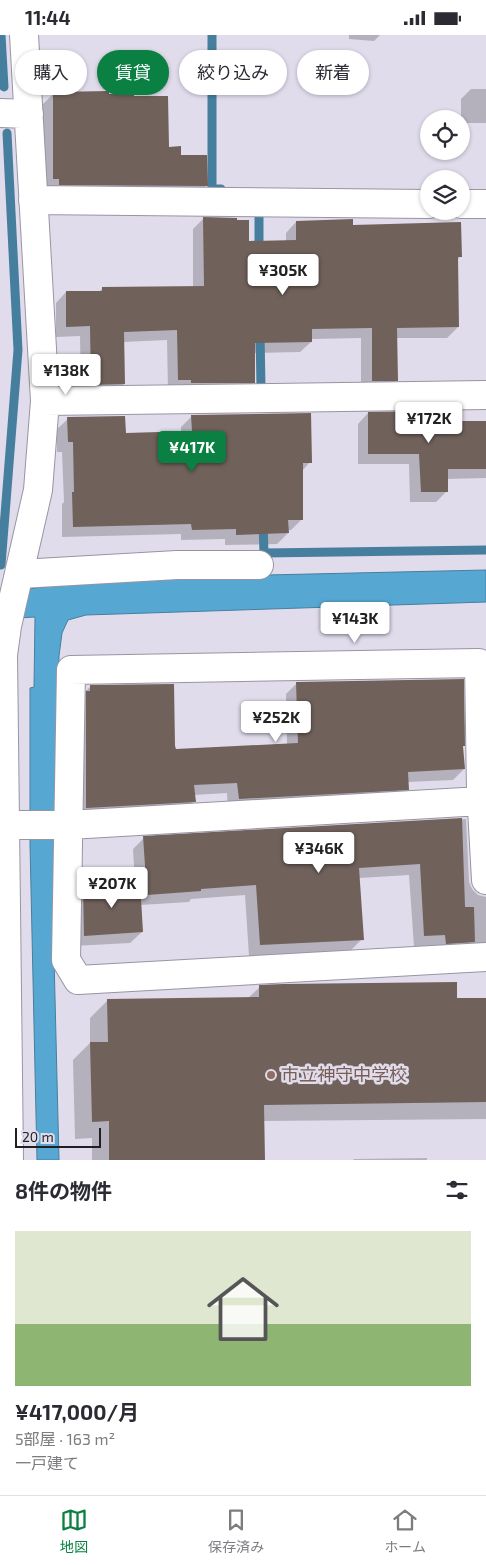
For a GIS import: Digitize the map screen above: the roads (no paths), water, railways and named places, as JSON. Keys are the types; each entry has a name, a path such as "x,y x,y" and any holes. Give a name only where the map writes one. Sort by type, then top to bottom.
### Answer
{"street":[{"path":"6,1158 12,825 2,655 38,490 45,401 24,35"},
{"path":"0,113 29,114"},
{"path":"34,200 420,204"},
{"path":"470,204 486,205"},
{"path":"45,401 486,395"},
{"path":"18,580 177,565 259,565"},
{"path":"486,880 479,663 71,671 65,825 66,960 78,979 486,957"},
{"path":"12,825 65,825 483,794"}],"water":[{"path":"486,570 486,602 86,615 68,620 62,633 59,656 54,957 59,1160 37,1160 30,844 30,688 34,687 35,617 0,619 0,590 7,593 41,587 179,577"}],"waterway":[{"path":"1,35 4,87"},
{"path":"212,35 212,189 221,189"},
{"path":"1,565 18,350 7,133"},
{"path":"259,210 259,252"},
{"path":"260,333 261,387"},
{"path":"263,523 264,553 486,550"}],"place":[{"name":"市立神守中学校","path":"271,1075"}]}
